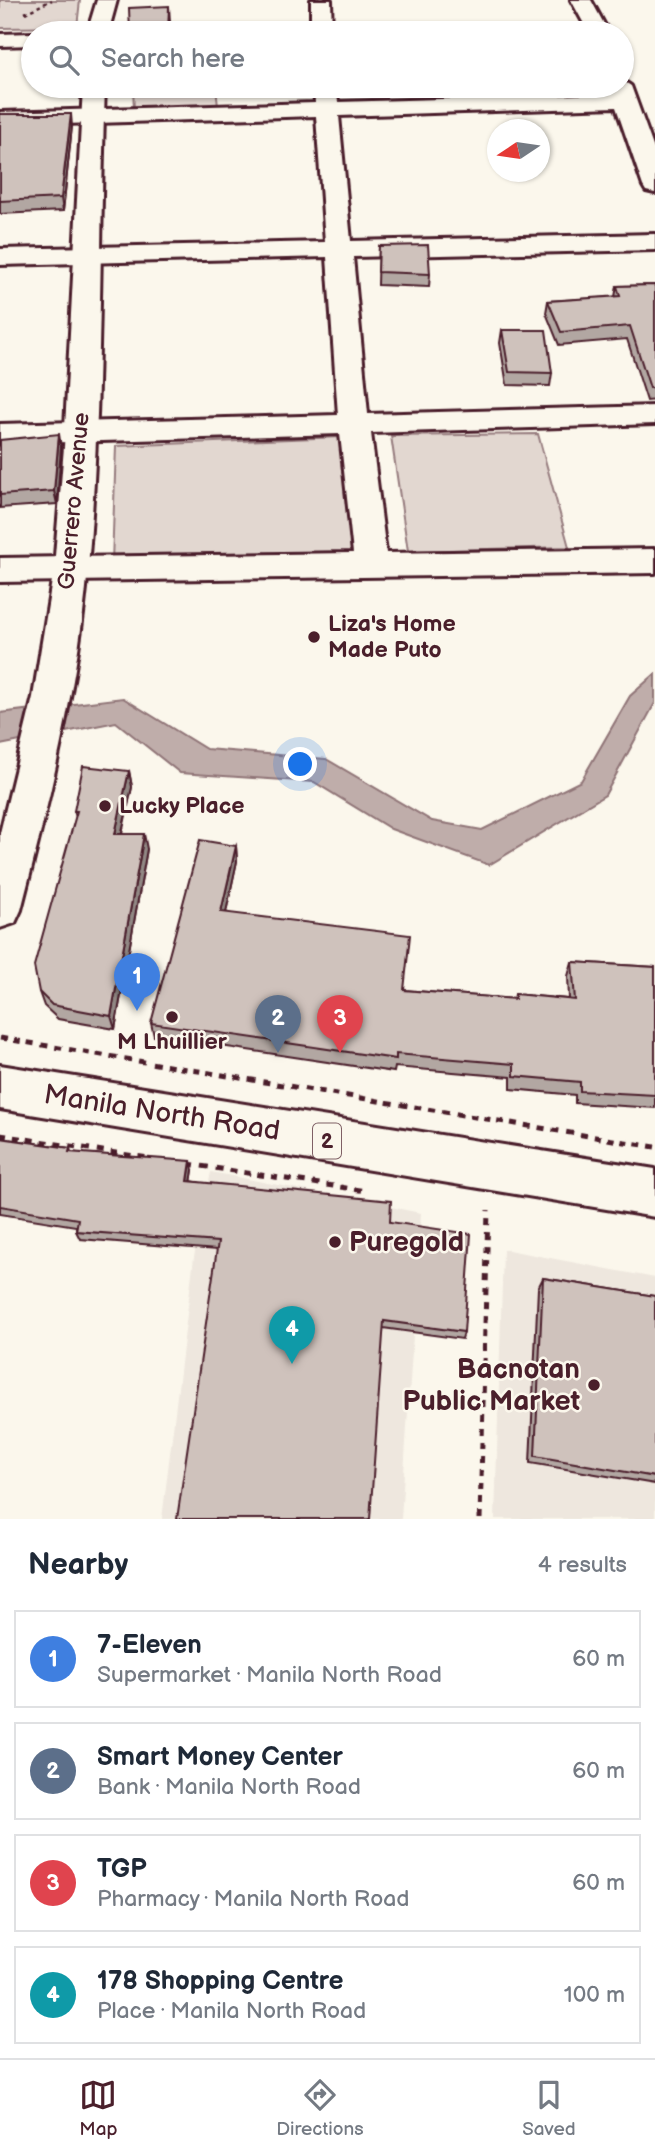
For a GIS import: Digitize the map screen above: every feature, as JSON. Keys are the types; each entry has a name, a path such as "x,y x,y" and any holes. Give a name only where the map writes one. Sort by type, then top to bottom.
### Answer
{"main road":[{"path":"101,21 107,0"},
{"path":"321,0 322,21"},
{"path":"581,0 592,21"},
{"path":"0,40 21,39"},
{"name":"Guerrero Avenue","path":"0,910 50,701 70,571 82,429 93,98"},
{"path":"0,119 92,116 303,98"},
{"path":"326,98 354,422 371,566"},
{"path":"624,98 655,186"},
{"path":"0,257 655,242"},
{"path":"0,434 82,429 655,415"},
{"path":"0,570 655,561"},
{"name":"Manila North Road","path":"0,1087 655,1193"}],"path":[{"path":"18,16 52,0"},
{"path":"0,1038 655,1147"},
{"path":"0,1135 151,1158"},
{"path":"178,1163 370,1192"},
{"path":"480,1519 488,1210"}],"shaded area":[{"path":"0,0 80,0 78,21 21,21 21,28 0,28"},
{"path":"133,98 217,98 218,107 134,111"},
{"path":"538,434 569,547 408,551 391,436"},
{"path":"342,437 367,558 112,563 116,446"},
{"path":"655,674 655,703 605,795 489,865 391,829 314,782 180,773 116,722 0,745 0,713 123,698 206,749 326,759 432,821 482,830 581,781 630,696"},
{"path":"211,1172 421,1213 401,1519 162,1519 194,1257"},
{"path":"503,1249 655,1278 655,1519 495,1519"}],"building":[{"path":"169,6 168,21 130,21 129,8"},
{"path":"0,114 71,114 61,198 0,201"},
{"path":"428,245 430,274 378,272 379,246"},
{"path":"655,285 655,388 650,388 630,326 561,332 548,301 620,296 617,286"},
{"path":"502,330 546,330 552,373 509,372"},
{"path":"59,434 54,491 0,495 0,440"},
{"path":"83,766 129,771 115,834 144,834 111,1016 52,1005 39,992 34,966 77,811 74,811"},
{"path":"200,840 236,846 221,912 410,935 404,990 515,999 515,994 575,1000 572,962 655,967 655,1095 580,1091 580,1082 514,1076 514,1064 396,1054 396,1059 151,1023"},
{"path":"0,1138 70,1148 69,1152 191,1161 188,1181 391,1201 390,1222 471,1234 464,1332 384,1321 370,1519 177,1519 218,1242 76,1231 78,1219 0,1206"},
{"name":"Bacnotan Public Market","path":"543,1278 655,1296 655,1477 535,1456"}],"place":[{"name":"Liza's Home Made Puto","path":"314,637"},
{"name":"Lucky Place","path":"105,806"},
{"name":"7-Eleven","path":"137,1011"},
{"name":"M Lhuillier","path":"172,1017"},
{"name":"Smart Money Center","path":"278,1053"},
{"name":"TGP","path":"340,1053"},
{"name":"Puregold","path":"335,1242"},
{"name":"178 Shopping Centre","path":"292,1364"},
{"name":"Bacnotan Public Market","path":"594,1385"}]}
